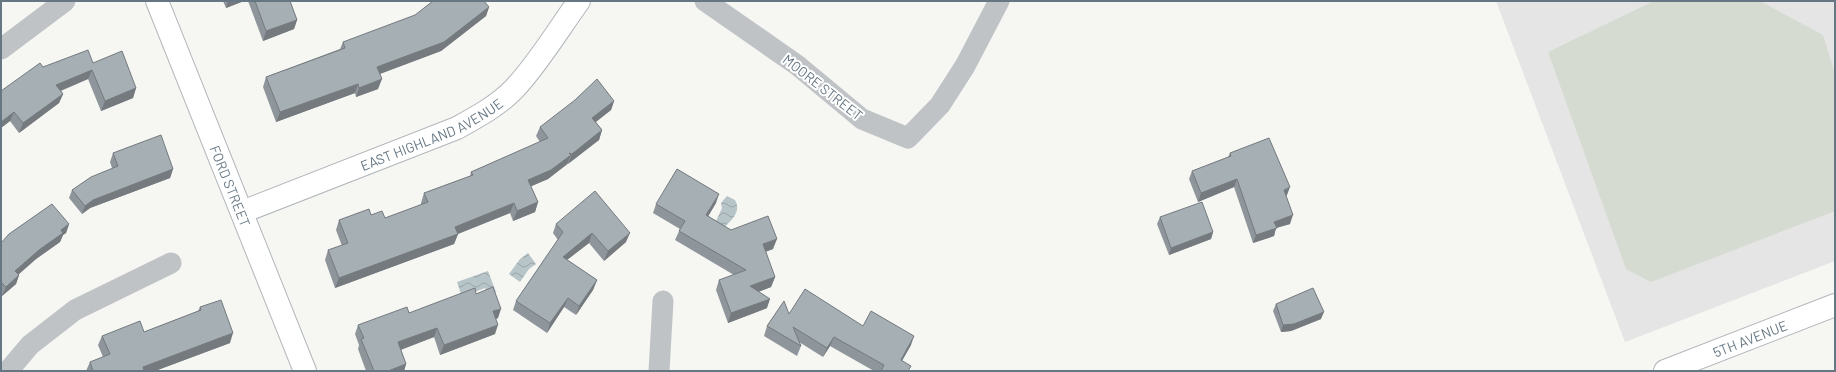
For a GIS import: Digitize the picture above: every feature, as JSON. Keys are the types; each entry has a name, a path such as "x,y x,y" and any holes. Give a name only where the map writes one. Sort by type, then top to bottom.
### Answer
{"main road":[{"name":"FORD STREET","path":"157,1 305,371"},
{"name":"EAST HIGHLAND AVENUE","path":"242,212 457,128 485,112 514,88 541,54 579,1"},
{"name":"5TH AVENUE","path":"1665,371 1835,305"}],"street":[{"path":"1,49 65,1"},
{"name":"MOORE STREET","path":"705,1 797,65 862,119 908,138 940,105 965,66 999,1"},
{"path":"8,371 30,345 74,310 171,263"},
{"path":"660,371 663,301"}],"shaded area":[{"path":"1496,1 1835,1 1835,261 1625,342"},
{"path":"1654,1 1760,1 1823,35 1835,74 1835,211 1651,282 1626,269 1548,52"}],"water":[{"path":"727,196 735,200 737,208 735,216 723,229 716,221 722,208 721,203"},
{"path":"528,253 536,264 529,269 520,282 509,274 520,259"},
{"path":"488,271 496,292 488,295 485,288 462,297 457,282"}],"building":[{"path":"255,1 290,1 297,20 266,31"},
{"path":"433,1 484,1 489,7 444,42 377,67 382,79 359,88 358,84 280,112 266,77 345,48 343,42 415,15"},
{"path":"88,50 93,63 122,51 136,88 105,101 92,70 56,85 63,94 23,123 14,112 1,122 1,91 40,63 43,67"},
{"path":"597,79 614,101 592,118 602,130 572,154 569,153 571,155 551,170 528,180 538,202 517,211 514,203 455,227 458,234 339,278 328,250 348,243 339,220 369,209 371,215 382,211 385,218 428,202 424,193 473,175 471,172 548,138 540,127 575,100"},
{"path":"161,135 173,169 93,200 85,206 72,190 91,177 118,166 113,153"},
{"path":"1269,138 1290,187 1284,190 1293,215 1274,222 1277,228 1256,235 1237,179 1201,193 1192,171 1231,156 1230,153"},
{"path":"677,169 719,194 706,215 731,230 768,216 777,239 763,244 775,277 750,286 770,299 731,313 719,280 746,270 679,231 685,221 656,204"},
{"path":"595,191 630,233 608,251 592,233 563,257 597,280 579,306 568,298 550,323 516,301 563,232 556,224"},
{"path":"1202,202 1213,232 1171,248 1160,217"},
{"path":"52,204 69,224 61,230 63,233 39,250 15,271 19,275 6,287 1,282 1,243 9,234"},
{"path":"493,287 501,309 493,311 498,325 444,345 437,328 398,342 406,364 388,371 374,371 361,339 364,338 358,325 407,307 409,313 475,288 476,294"},
{"path":"1313,288 1324,312 1294,324 1283,325 1276,304"},
{"path":"805,289 863,326 871,311 914,336 901,360 911,366 908,371 881,371 884,365 834,337 827,348 793,327 801,346 767,326 784,301 789,314"},
{"path":"221,300 233,333 143,367 144,371 93,371 90,362 110,354 102,336 140,321 144,332 201,310 200,307"}]}
